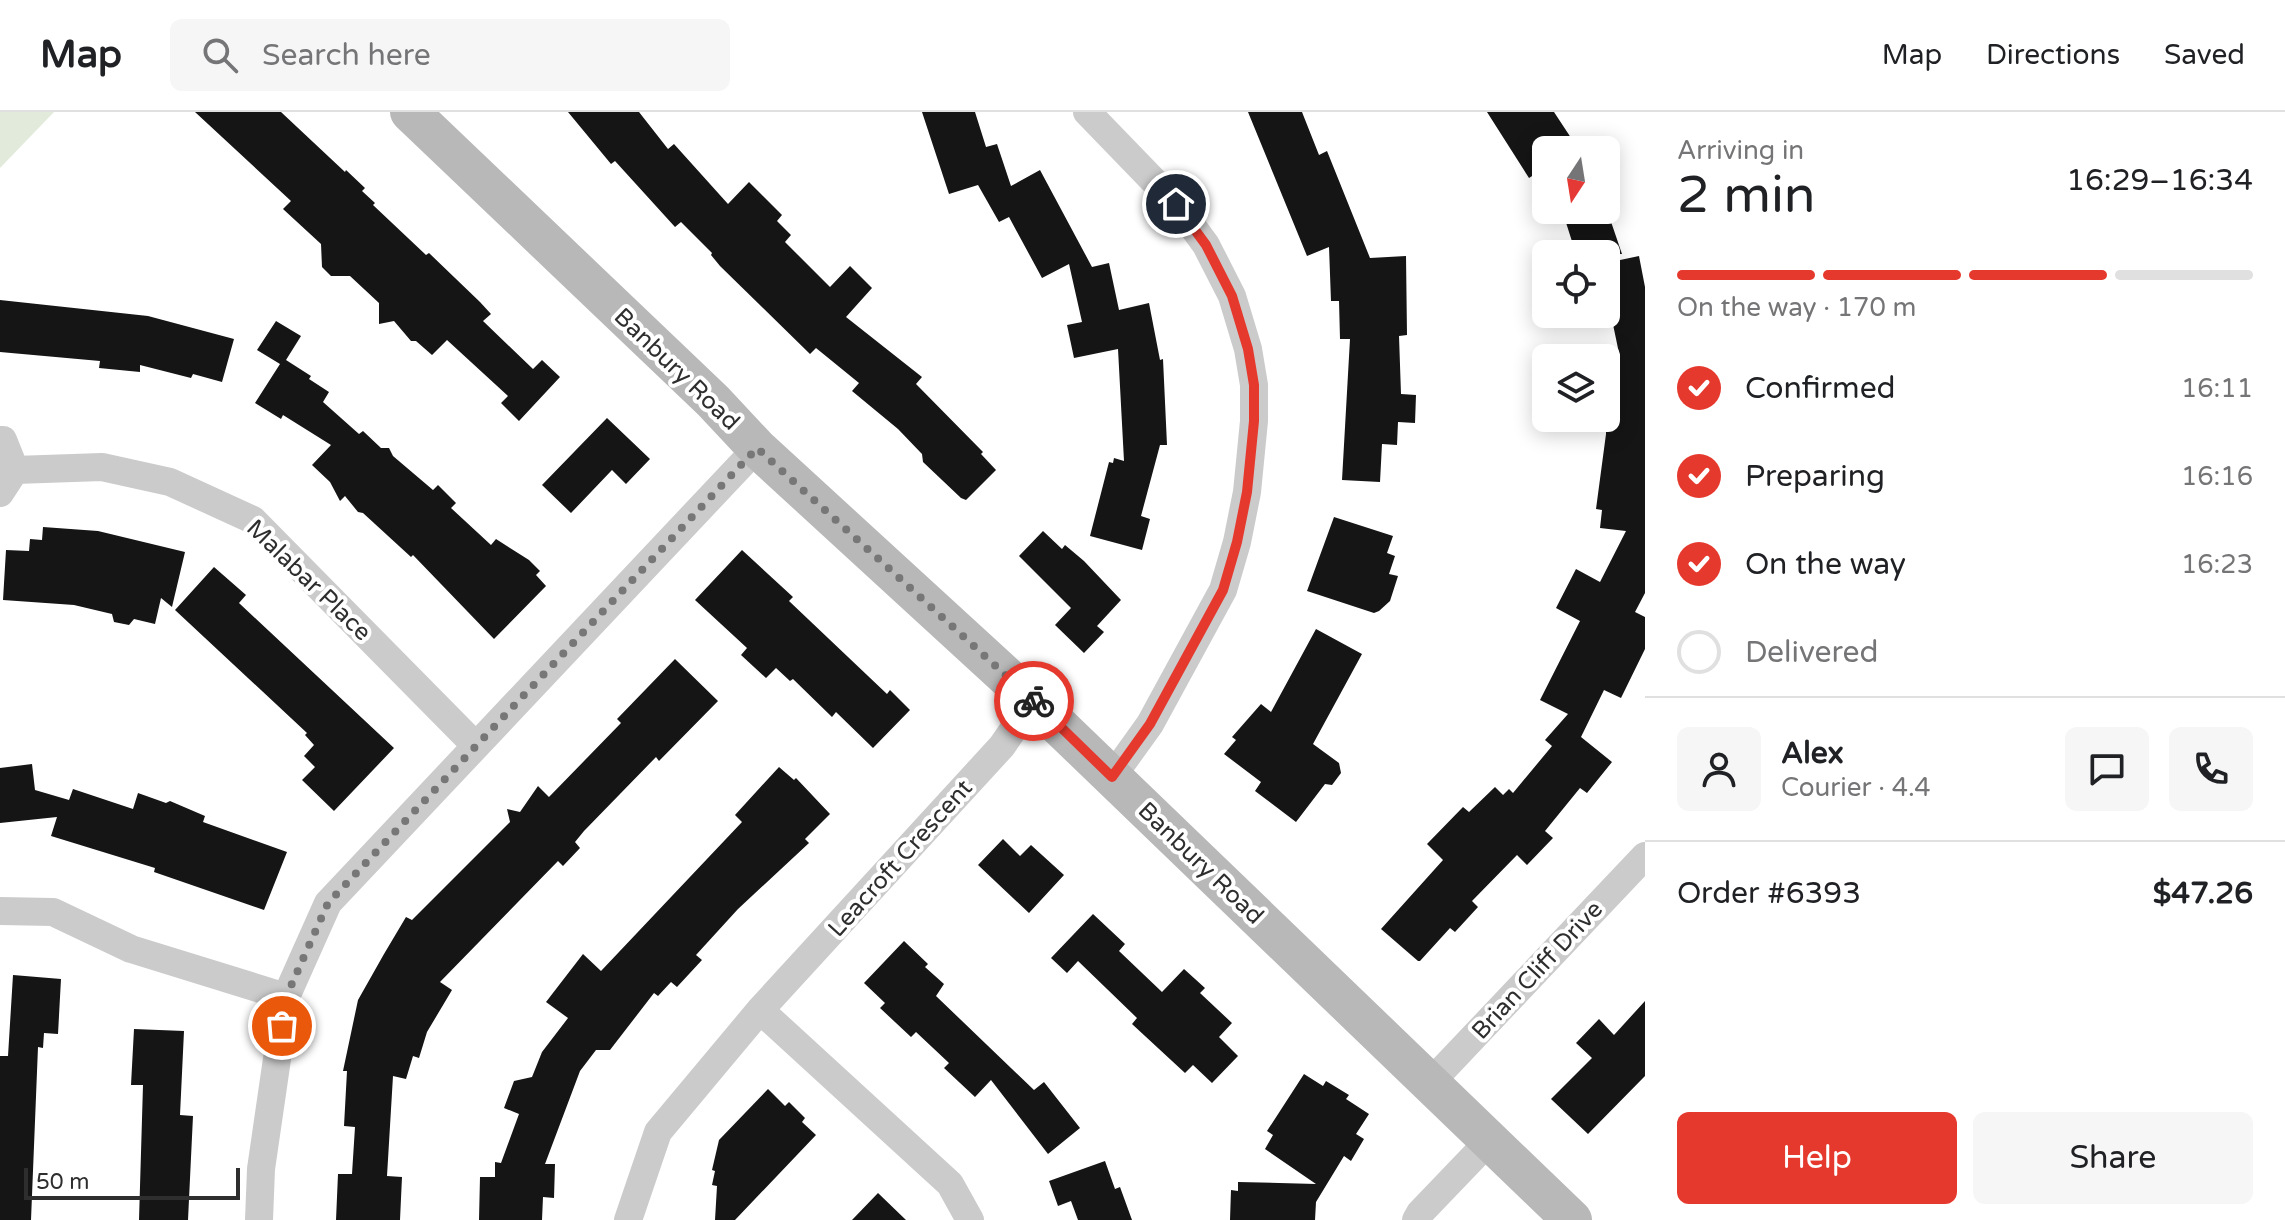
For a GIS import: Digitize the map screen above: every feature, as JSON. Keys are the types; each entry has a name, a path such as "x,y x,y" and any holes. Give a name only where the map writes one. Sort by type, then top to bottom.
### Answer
{"street":[{"name":"Banbury Road","path":"410,112 713,401 757,448 1033,701 1572,1220"},
{"path":"1087,112 1176,204 1206,245 1232,296 1248,349 1254,385 1247,492 1223,590 1150,724 1112,777"},
{"name":"Malabar Place","path":"0,440 3,440 8,482 102,467 170,482 253,520 475,745"},
{"path":"259,1220 261,1169 286,997 328,903 757,448"},
{"name":"Leacroft Crescent","path":"628,1220 658,1132 760,1010 1002,746 1033,701"},
{"name":"Brian Cliff Drive","path":"1429,1084 1645,856"},
{"path":"0,911 53,912 131,949 286,997"},
{"path":"760,1010 950,1184 970,1220"},
{"path":"1416,1220 1489,1141"}],"green space":[{"path":"0,112 54,112 0,168"}],"building":[{"path":"195,112 281,112 365,188 362,191 375,203 373,205 480,302 491,314 483,321 533,369 542,360 560,377 519,421 501,403 508,396 447,340 432,355 416,341 411,341 394,321 379,324 379,303 350,276 331,276 322,267 321,244 283,209 291,201"},
{"path":"568,112 639,112 668,149 674,144 728,204 749,182 782,215 777,221 791,235 785,242 830,287 850,266 872,288 846,317 922,377 916,384 983,452 981,454 996,470 966,500 961,498 923,462 922,454 898,429 852,391 859,383 816,348 810,354 720,266 712,253 681,222 675,227 615,161 611,164"},
{"path":"922,112 975,112 986,147 997,144 1011,186 1040,170 1092,267 1109,263 1119,310 1149,303 1160,360 1163,359 1167,445 1160,445 1141,516 1150,519 1142,550 1090,536 1109,462 1113,463 1114,458 1124,461 1118,349 1074,358 1067,325 1082,322 1069,264 1042,278 1009,217 999,222 978,185 949,194"},
{"path":"1248,112 1302,112 1319,155 1327,151 1370,258 1406,256 1407,335 1399,336 1401,394 1416,395 1415,423 1398,422 1397,445 1382,444 1380,482 1342,480 1350,339 1340,339 1339,301 1331,301 1329,247 1307,256"},
{"path":"1487,112 1554,112 1570,136 1532,136 1532,176 1529,178"},
{"path":"1566,224 1612,224 1617,240 1572,240"},
{"path":"1639,256 1645,287 1645,593 1635,612 1645,617 1645,649 1621,698 1604,690 1581,737 1612,762 1587,793 1580,788 1545,831 1553,838 1527,865 1517,855 1472,901 1478,907 1455,932 1450,928 1418,961 1381,929 1443,860 1427,844 1463,807 1469,812 1495,787 1503,795 1509,789 1513,793 1552,746 1545,740 1568,714 1540,700 1580,621 1556,608 1576,569 1600,582 1626,531 1600,528 1602,510 1596,509 1606,432 1620,432 1620,344 1617,344 1614,328 1620,328 1620,260"},
{"path":"0,300 148,316 234,339 222,382 140,365 140,372 99,368 100,361 0,352"},
{"path":"276,321 301,336 286,360 329,392 323,402 359,434 363,431 381,448 389,448 393,456 433,490 438,485 456,503 451,508 491,545 496,539 529,560 540,571 536,575 546,586 494,639 413,555 411,557 363,513 358,512 345,496 340,501 330,482 312,465 331,445 283,415 281,419 255,403 280,364 257,350"},
{"path":"607,418 650,459 626,484 612,470 571,513 542,485"},
{"path":"1334,517 1393,536 1387,553 1395,556 1389,574 1398,576 1390,601 1379,611 1374,613 1307,591"},
{"path":"43,527 98,531 185,552 172,607 161,598 155,624 134,619 129,625 114,622 112,614 74,605 3,600 6,550 29,551 30,539 42,540"},
{"path":"1043,531 1062,549 1065,545 1084,561 1121,600 1097,626 1104,632 1084,653 1055,625 1071,608 1019,556"},
{"path":"742,550 793,597 789,601 887,694 890,690 910,710 873,748 836,712 832,717 793,679 790,681 776,668 766,678 741,655 747,648 695,600"},
{"path":"214,567 246,595 239,603 394,748 334,811 302,780 315,767 304,756 314,745 305,735 307,733 175,610"},
{"path":"1316,629 1362,654 1313,744 1339,763 1341,773 1332,785 1325,784 1296,822 1255,791 1261,782 1224,754 1236,740 1232,737 1261,704 1271,712"},
{"path":"675,659 718,701 659,761 656,757 584,831 575,842 580,848 563,866 558,861 440,982 452,990 427,1032 419,1058 413,1056 406,1079 393,1076 387,1176 402,1177 400,1220 336,1220 338,1174 352,1174 355,1127 344,1126 347,1071 343,1071 358,1000 406,917 412,920 510,822 507,809 520,812 538,786 549,797 621,723 617,719"},
{"path":"32,764 35,790 69,800 73,789 133,809 138,793 166,803 170,801 205,816 203,822 287,852 264,910 154,872 155,868 51,836 57,817 0,823 0,768"},
{"path":"779,767 794,780 796,778 830,814 805,839 809,843 738,909 696,955 702,960 677,987 671,982 658,996 654,993 610,1050 596,1050 580,1071 545,1164 555,1164 554,1198 543,1197 542,1220 479,1220 480,1177 495,1177 495,1162 501,1163 519,1114 504,1108 514,1081 532,1077 542,1052 568,1018 546,1002 583,954 601,971 742,822 735,815"},
{"path":"1003,839 1020,856 1031,845 1064,875 1029,913 978,865"},
{"path":"1093,914 1125,944 1119,951 1162,992 1184,969 1205,988 1200,993 1232,1023 1219,1037 1238,1056 1212,1083 1193,1065 1185,1073 1132,1024 1137,1018 1078,961 1067,973 1051,958"},
{"path":"904,941 944,984 936,996 1034,1090 1044,1082 1080,1128 1048,1154 991,1080 975,1097 944,1068 949,1063 916,1032 911,1037 880,1008 885,1003 864,983"},
{"path":"13,975 61,979 58,1034 44,1033 43,1048 38,1047 31,1220 0,1220 0,1056 8,1056"},
{"path":"1645,1001 1645,1076 1588,1134 1551,1099 1592,1058 1576,1043 1599,1019 1614,1035"},
{"path":"134,1029 184,1031 180,1115 193,1116 188,1220 139,1220 143,1085 131,1085"},
{"path":"1304,1074 1323,1086 1326,1081 1349,1095 1346,1099 1369,1114 1356,1134 1364,1139 1351,1161 1344,1156 1316,1202 1315,1220 1230,1220 1231,1190 1238,1191 1238,1182 1316,1184 1265,1149 1273,1135 1267,1131"},
{"path":"768,1089 785,1106 789,1102 805,1118 802,1122 816,1135 735,1220 715,1220 717,1186 712,1185 715,1171 712,1170 719,1140"},
{"path":"1105,1161 1115,1189 1120,1187 1132,1220 1078,1220 1071,1201 1058,1206 1049,1181"},
{"path":"878,1193 906,1220 852,1220"}],"way so far":[{"path":"282,1026 286,997 328,903 757,448 1034,701"}],"route":[{"path":"1034,701 1112,777 1150,724 1223,590 1237,542 1247,492 1254,421 1254,385 1248,349 1232,296 1206,245 1176,204"}]}
